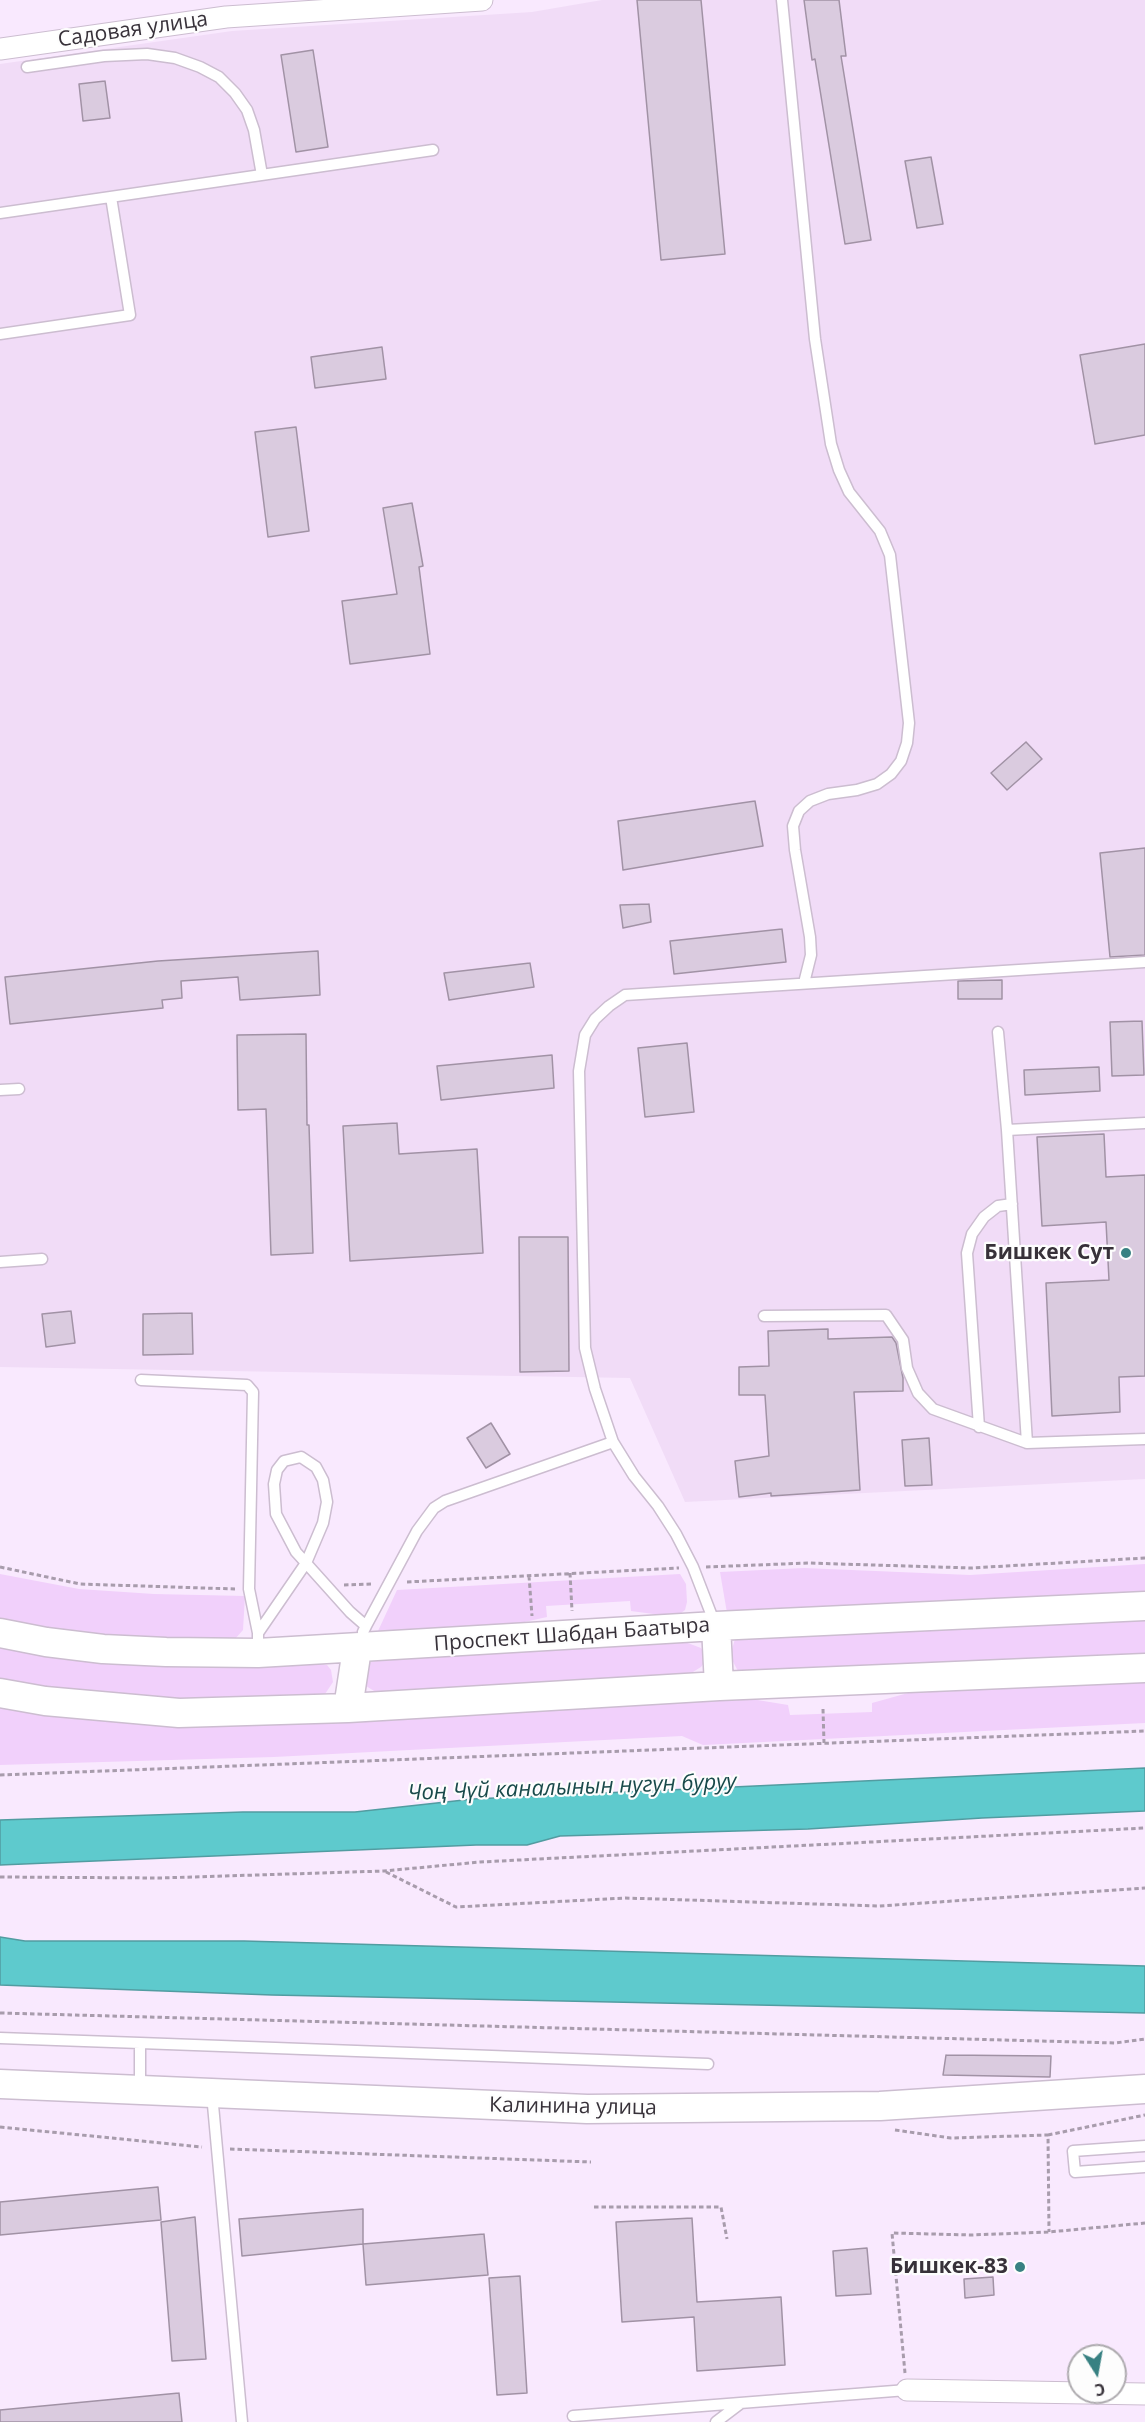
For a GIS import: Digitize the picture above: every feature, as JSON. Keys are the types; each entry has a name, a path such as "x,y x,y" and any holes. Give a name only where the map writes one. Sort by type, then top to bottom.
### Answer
{"main road":[{"name":"Проспект Шабдан Баатыра","path":"0,1633 45,1642 103,1649 166,1652 258,1643 361,1637 716,1626 1145,1606"},
{"path":"716,1626 719,1686"},
{"path":"348,1708 361,1637"},
{"path":"0,1693 45,1701 179,1713 348,1708 719,1686 1145,1668"},
{"name":"Калинина улица","path":"0,2084 587,2109 880,2106 1145,2089"}],"street":[{"name":"Садовая улица","path":"0,49 226,17 482,0"},
{"path":"907,2390 1145,2394"}],"lane":[{"path":"782,0 815,339 831,444 849,492 880,531 890,555 909,723 908,743 901,761 891,774 877,784 857,790 828,794 810,801 800,811 794,826 795,850 811,955 804,983"},
{"path":"27,67 104,56 147,54 175,58 200,67 219,77 248,110 262,175"},
{"path":"0,213 434,150"},
{"path":"0,334 130,315 111,197"},
{"path":"716,1626 693,1567 670,1525 634,1476 613,1442 592,1378 585,1348 579,1071 585,1035 595,1019 625,995 1145,963"},
{"path":"998,1032 1007,1130 1027,1443"},
{"path":"0,1090 19,1089"},
{"path":"1007,1130 1145,1123"},
{"path":"979,1427 967,1253 972,1234 984,1217 998,1206 1012,1204"},
{"path":"0,1262 42,1259"},
{"path":"764,1316 886,1315 903,1340 907,1368 918,1393 933,1409 1027,1443 1145,1439"},
{"path":"141,1380 247,1385 253,1392 249,1589 258,1643"},
{"path":"258,1643 306,1563 323,1523 327,1502 323,1480 316,1467 301,1456 284,1461 278,1470 274,1484 276,1514 296,1552 306,1563 327,1586 361,1637 425,1518 445,1501 613,1442"},
{"path":"0,2038 708,2064"},
{"path":"140,2043 140,2090"},
{"path":"212,2093 242,2422"},
{"path":"1145,2146 1073,2151 1075,2172 1145,2167"},
{"path":"573,2416 907,2390"},
{"path":"716,2422 741,2403"}],"path":[{"path":"327,1586 808,1563 971,1568 1145,1558"},
{"path":"0,1567 80,1584 249,1589"},
{"path":"570,1574 572,1611"},
{"path":"529,1576 532,1616"},
{"path":"823,1709 824,1744"},
{"path":"0,1775 1145,1731"},
{"path":"0,1877 160,1878 384,1871 480,1862 1145,1828"},
{"path":"384,1871 456,1907 625,1898 879,1906 1145,1888"},
{"path":"0,2013 1115,2043 1145,2039"},
{"path":"893,2130 951,2138 1048,2136 1145,2115"},
{"path":"0,2127 217,2148 591,2162"},
{"path":"1048,2136 1049,2232"},
{"path":"594,2207 721,2207 727,2239"},
{"path":"907,2390 892,2233 971,2235 1049,2232 1145,2223"}],"shaded area":[{"path":"602,0 1145,0 1145,1479 685,1502 630,1378 0,1367 0,64 232,31 532,12"},
{"path":"1145,1564 1145,1593 727,1613 720,1572 804,1568 970,1575"},
{"path":"0,1574 79,1589 154,1594 245,1596 243,1630 235,1639 174,1640 90,1634 0,1619"},
{"path":"680,1574 686,1584 687,1602 685,1610 676,1617 631,1611 630,1601 546,1606 547,1617 511,1625 378,1631 397,1590"},
{"path":"1145,1620 1145,1655 739,1673 730,1656 735,1639"},
{"path":"685,1642 701,1648 705,1654 705,1662 701,1667 688,1675 379,1694 366,1686 364,1677 369,1663 376,1660"},
{"path":"0,1646 124,1664 208,1667 320,1664 327,1665 331,1670 333,1682 325,1694 314,1697 207,1699 122,1696 40,1687 0,1679"},
{"path":"1145,1682 1145,1723 703,1745 682,1736 274,1757 0,1765 0,1705 192,1727 341,1723 739,1697 788,1705 790,1715 872,1712 872,1703 908,1693"},
{"path":"1145,1768 1145,1811 808,1829 560,1836 527,1845 476,1845 0,1865 0,1820 243,1812 355,1812 473,1799"},
{"path":"0,1937 25,1941 244,1941 1145,1966 1145,2013 272,1995 0,1985"}],"building":[{"path":"637,0 701,0 725,254 661,260"},
{"path":"804,0 839,0 846,56 841,56 871,240 845,244 815,59 812,60"},
{"path":"313,50 328,147 296,152 281,55"},
{"path":"105,81 110,118 83,121 79,84"},
{"path":"931,157 943,224 917,228 905,161"},
{"path":"1145,344 1145,435 1095,444 1080,355"},
{"path":"382,347 386,379 315,388 311,357"},
{"path":"296,427 309,531 268,537 255,432"},
{"path":"412,503 423,566 419,567 430,654 350,664 342,601 397,594 383,508"},
{"path":"1026,742 1042,759 1007,790 991,773"},
{"path":"755,801 763,846 623,870 618,821"},
{"path":"1145,848 1145,955 1110,957 1100,853"},
{"path":"649,904 651,922 623,928 620,905"},
{"path":"782,929 786,962 674,974 670,941"},
{"path":"318,951 320,995 240,1000 238,977 181,981 182,998 162,1000 163,1008 10,1024 5,977 158,961"},
{"path":"530,963 534,987 449,1000 444,973"},
{"path":"1002,980 1002,999 958,999 958,981"},
{"path":"1142,1021 1144,1075 1112,1076 1110,1022"},
{"path":"306,1034 307,1125 309,1125 313,1253 271,1255 266,1109 238,1110 237,1035"},
{"path":"687,1043 694,1112 645,1117 638,1048"},
{"path":"552,1055 554,1088 441,1100 437,1066"},
{"path":"1099,1067 1100,1091 1025,1095 1024,1070"},
{"path":"397,1123 399,1154 477,1149 483,1253 350,1261 343,1126"},
{"name":"Бишкек Сут","path":"1104,1134 1106,1177 1145,1175 1145,1376 1119,1377 1120,1412 1052,1416 1046,1283 1109,1280 1106,1222 1042,1226 1037,1137"},
{"path":"519,1237 568,1237 569,1371 520,1372"},
{"path":"71,1311 75,1343 46,1347 42,1314"},
{"path":"192,1313 193,1354 143,1355 143,1314"},
{"path":"828,1329 828,1339 892,1337 896,1343 903,1378 903,1391 854,1392 860,1490 771,1496 771,1493 739,1497 735,1461 769,1456 765,1395 739,1395 739,1367 769,1366 768,1331"},
{"path":"491,1423 510,1454 486,1468 467,1438"},
{"path":"929,1438 932,1485 905,1486 902,1440"},
{"path":"946,2055 1051,2056 1050,2077 943,2075"},
{"path":"158,2187 161,2220 0,2235 0,2202"},
{"path":"363,2209 363,2244 242,2256 239,2219"},
{"path":"195,2217 206,2359 172,2361 161,2222"},
{"path":"692,2218 697,2302 781,2297 785,2365 697,2371 694,2317 622,2322 616,2222"},
{"path":"484,2234 488,2275 366,2285 363,2244"},
{"path":"867,2248 871,2294 836,2296 833,2251"},
{"path":"520,2276 527,2393 497,2395 489,2278"},
{"path":"993,2277 994,2295 965,2298 964,2279"},
{"path":"179,2393 182,2422 0,2422 0,2410"}],"place":[{"name":"Бишкек Сут","path":"1126,1253"},
{"name":"Бишкек-83","path":"1020,2267"}],"water label":[{"name":"Чоң Чүй каналынын нугун буруу","path":"572,1788"}]}
